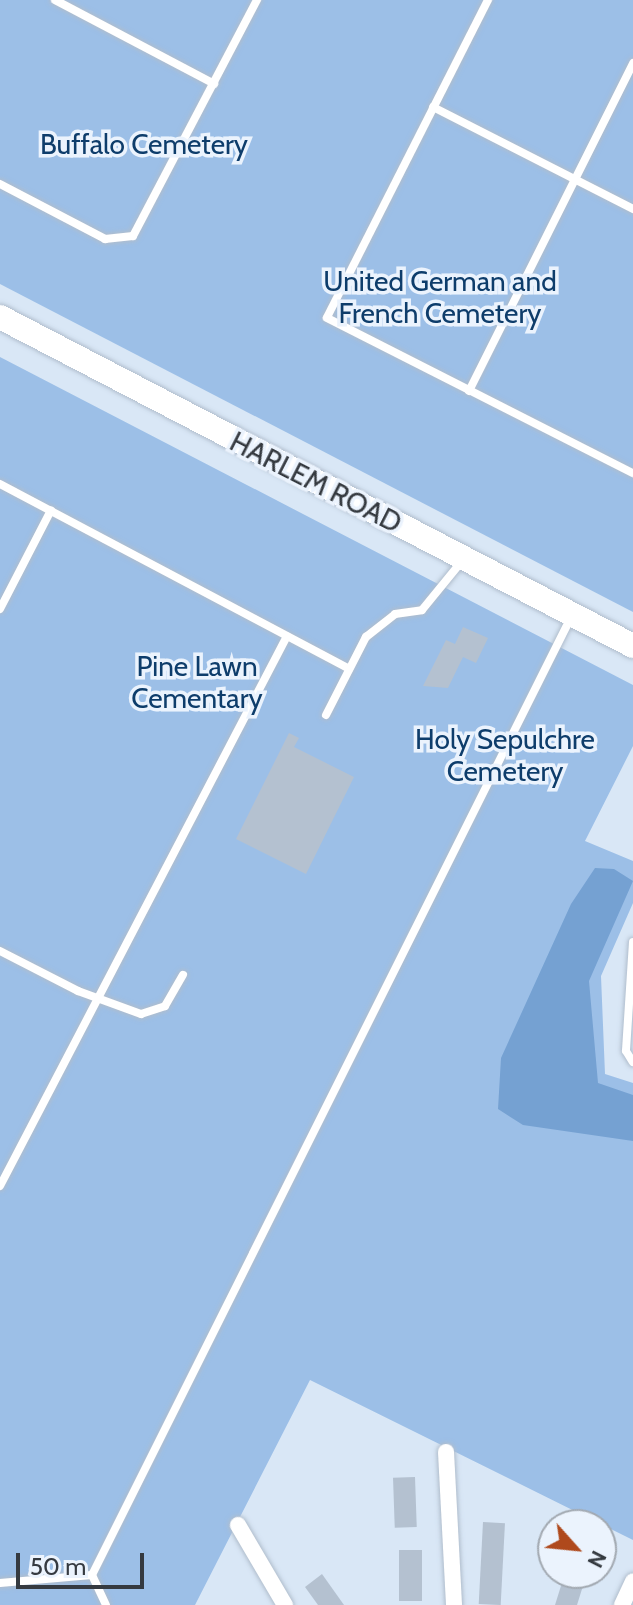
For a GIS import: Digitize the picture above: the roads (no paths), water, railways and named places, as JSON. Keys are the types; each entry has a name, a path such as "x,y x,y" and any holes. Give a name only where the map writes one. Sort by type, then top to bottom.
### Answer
{"main road":[{"name":"HARLEM ROAD","path":"0,317 633,646"}],"street":[{"path":"446,1452 454,1605"},
{"path":"238,1525 285,1605"},
{"path":"622,1605 633,1581"}],"lane":[{"path":"55,0 214,84"},
{"path":"0,184 105,239 133,236 257,0"},
{"path":"488,0 327,318 633,473"},
{"path":"469,391 633,63"},
{"path":"433,107 633,209"},
{"path":"0,484 349,669"},
{"path":"0,609 51,510"},
{"path":"326,715 366,637 395,614 422,610 445,590 463,558"},
{"path":"92,1575 572,615"},
{"path":"0,1186 287,636"},
{"path":"633,942 626,1035 633,1062"},
{"path":"0,951 97,999 141,1014 165,1006 183,975"},
{"path":"0,1583 92,1575"},
{"path":"92,1575 106,1605"}],"park label":[{"name":"Buffalo Cemetery","path":"144,144"},
{"name":"United German and French Cemetery","path":"440,297"},
{"name":"Pine Lawn Cementary","path":"197,682"},
{"name":"Holy Sepulchre Cemetery","path":"505,755"}]}
